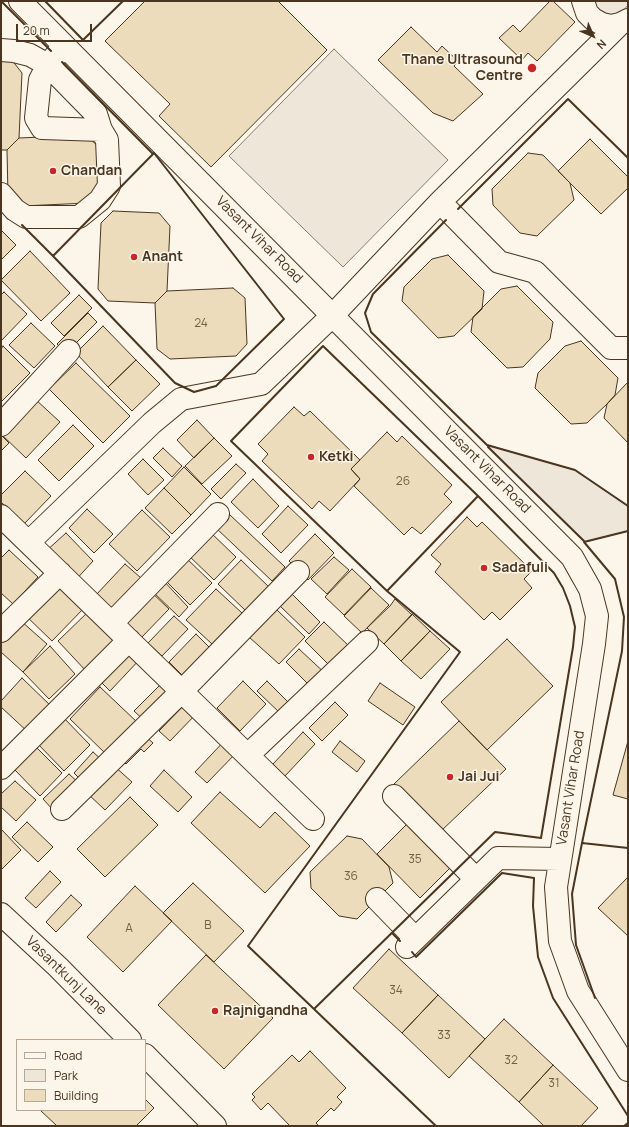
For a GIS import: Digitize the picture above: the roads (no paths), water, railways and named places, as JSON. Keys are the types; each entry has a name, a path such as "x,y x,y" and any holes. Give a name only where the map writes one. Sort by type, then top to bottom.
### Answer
{"street":[{"name":"Vasant Vihar Road","path":"20,1 572,557 590,589 597,616 594,644 556,887 560,941 578,991 628,1070"},
{"path":"583,1 587,13 593,19 602,24 611,26 624,22"},
{"path":"29,542 152,423 181,399 261,384 333,315 440,202 624,22"},
{"path":"65,46 48,65 40,80 36,118 42,128 101,130"},
{"path":"1,50 14,51 30,55 48,65 96,114 101,130 107,140 109,186 100,200 79,217 26,217 15,210 1,194"},
{"path":"440,202 499,262 535,272 611,348 628,348"},
{"path":"1,425 69,351"},
{"path":"112,623 218,514"},
{"path":"1,516 314,819"},
{"path":"62,809 182,691 298,572"},
{"path":"1,631 60,573"},
{"path":"1,768 129,640"},
{"path":"248,755 367,642"},
{"path":"394,796 476,879"},
{"path":"377,899 411,943 498,858 560,859"},
{"name":"Vasantkunj Lane","path":"1,914 58,967 129,1039"},
{"path":"146,1056 215,1126"}],"place":[{"name":"Thane Ultrasound Centre","path":"532,68"},
{"name":"Chandan","path":"53,171"},
{"name":"Anant","path":"134,257"},
{"name":"Ketki","path":"311,457"},
{"name":"Sadafuli","path":"484,568"},
{"name":"Jai Jui","path":"450,777"},
{"name":"Rajnigandha","path":"215,1011"}]}
